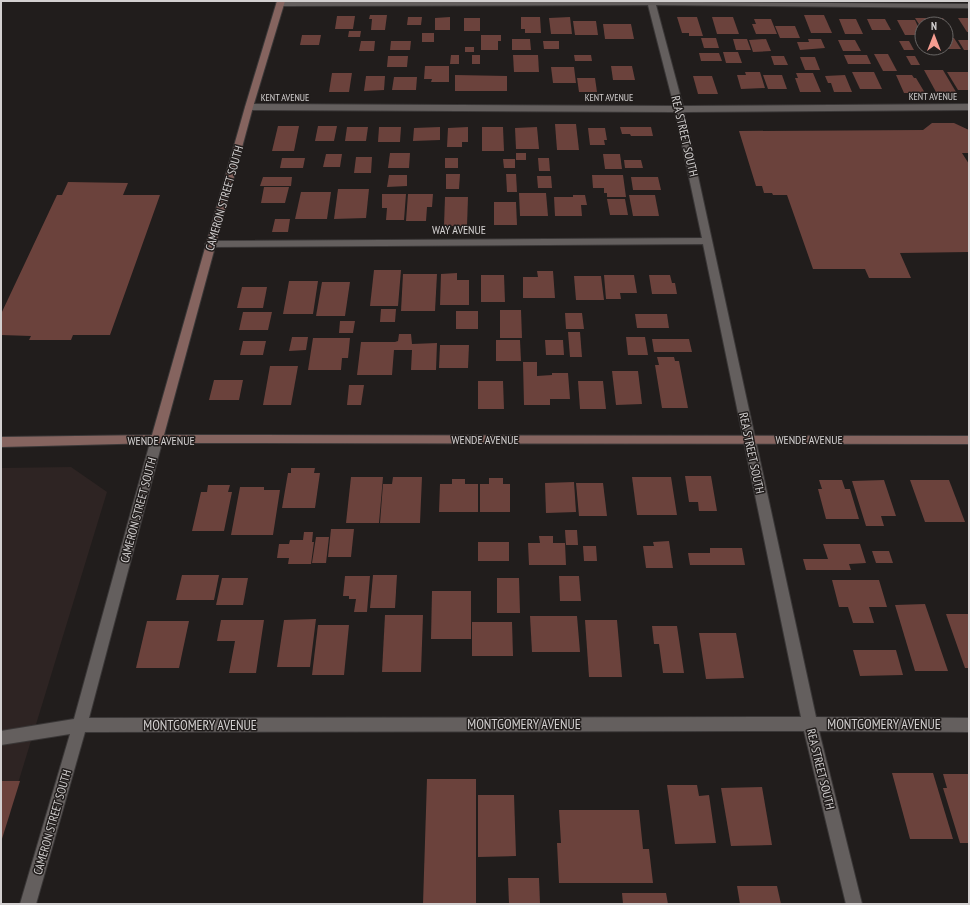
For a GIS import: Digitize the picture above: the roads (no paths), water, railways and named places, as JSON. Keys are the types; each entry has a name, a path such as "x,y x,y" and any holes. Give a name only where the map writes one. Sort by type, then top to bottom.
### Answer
{"street":[{"path":"281,2 651,2 969,6"},
{"name":"CAMERON STREET SOUTH","path":"28,904 80,725 210,244 281,2"},
{"name":"REA STREET SOUTH","path":"651,2 679,109 810,724 854,904"},
{"name":"KENT AVENUE","path":"249,108 679,109 969,107"},
{"name":"WAY AVENUE","path":"210,244 708,241"},
{"name":"WENDE AVENUE","path":"1,442 157,439 969,440"},
{"name":"MONTGOMERY AVENUE","path":"1,738 80,725 969,725"}]}
